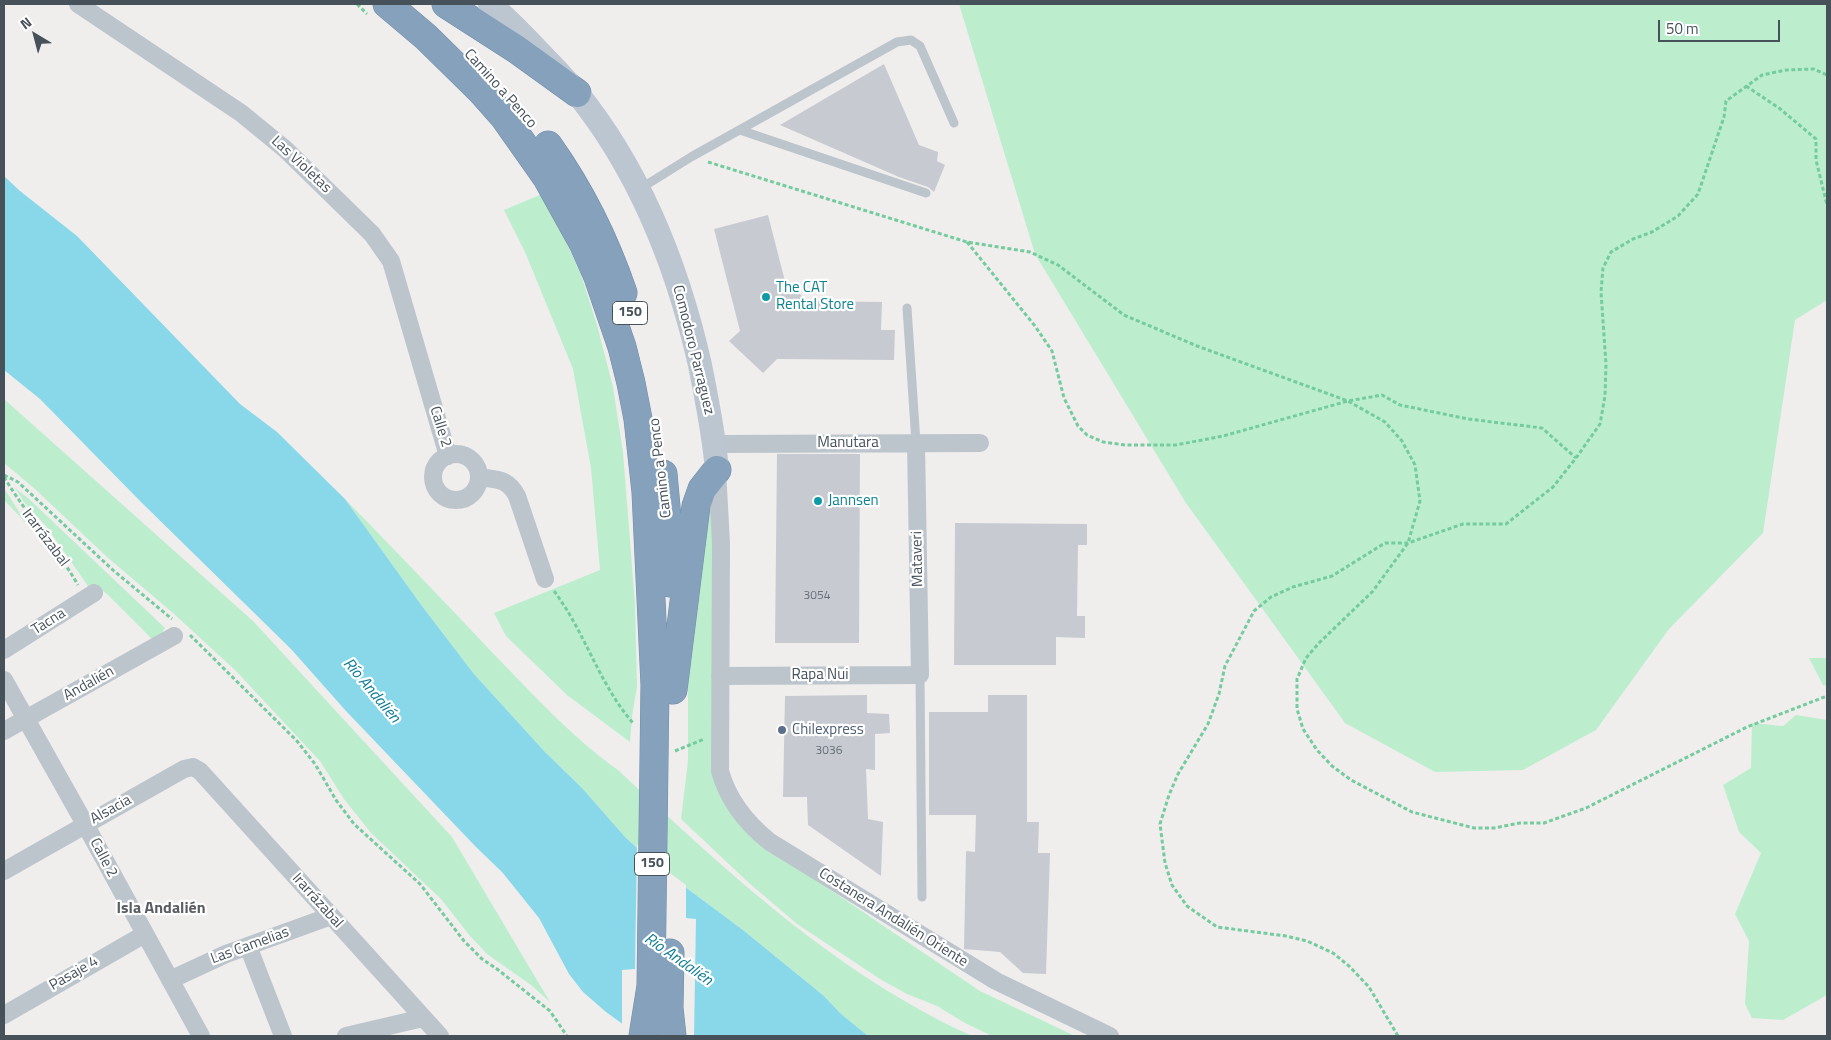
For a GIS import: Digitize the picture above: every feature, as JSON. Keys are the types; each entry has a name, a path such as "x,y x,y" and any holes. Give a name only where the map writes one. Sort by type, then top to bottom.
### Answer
{"highway":[{"name":"Camino a Penco","path":"387,4 454,63 504,117 528,148 579,234 598,277 611,311 631,382 643,456 649,538 655,685 669,747 669,1008 672,1036"},
{"name":"Camino a Penco","path":"415,4 475,59 518,107 540,134 579,192 618,276 639,343 658,432 668,528 673,690 651,986 643,1036"},
{"path":"446,4 516,49 577,93"},
{"path":"673,690 696,506 716,457"}],"street":[{"name":"Las Violetas","path":"78,4 241,113 265,132 372,234 383,247 391,261 431,399"},
{"name":"Comodoro Parraguez","path":"490,4 577,93 607,136 656,226 683,302 705,387 716,457 721,543 719,756"},
{"name":"Calle 2","path":"431,399 456,455"},
{"name":"Manutara","path":"716,457 916,443 980,443"},
{"name":"Mataveri","path":"916,443 920,675"},
{"path":"456,455 474,462 478,469 479,477 473,493 466,498 457,500 449,499 440,494 433,480 434,470 438,463 456,455"},
{"path":"479,477 503,480 512,487 517,496 545,579"},
{"name":"Tacna","path":"4,650 90,596"},
{"name":"Andalién","path":"4,731 179,630"},
{"name":"Rapa Nui","path":"720,676 920,675"},
{"name":"Calle 2","path":"4,680 201,1036"},
{"name":"Costanera Andalién Oriente","path":"719,756 720,771 724,785 743,817 770,842 996,981 1110,1036"},
{"name":"Alsacia","path":"4,871 184,769 193,767"},
{"name":"Irarrázabal","path":"193,767 200,771 440,1036"},
{"name":"Las Camelias","path":"170,980 204,963 331,916"},
{"name":"Pasaje 4","path":"4,1014 145,934"},
{"path":"248,946 283,1036"},
{"path":"346,1036 423,1018"}],"lane":[{"path":"638,190 691,157 897,42 911,40 920,46 954,123"},
{"path":"740,130 926,193"},
{"path":"907,308 916,443"},
{"path":"920,675 922,897"}],"path":[{"path":"1398,1036 1369,987 1349,966 1333,953 1307,942 1286,936 1217,927 1187,906 1172,885 1165,863 1160,824 1178,774 1208,724 1225,666 1254,611 1271,597 1293,587 1332,576 1385,543 1408,543 1463,524 1506,524 1553,487 1600,424 1605,396 1606,364 1601,292 1603,268 1610,252 1633,239 1652,232 1678,216 1698,194 1724,117 1726,101 1762,75 1786,70 1814,69 1827,75"},
{"path":"1746,86 1780,108 1816,139 1816,160 1827,205"},
{"path":"728,168 967,242 1030,252 1058,265 1124,315 1197,346 1348,402 1385,422 1402,441 1415,465 1420,501 1408,543 1373,591 1306,658 1297,679 1297,709 1303,729 1316,750 1332,766 1351,780 1412,812 1474,828 1494,828 1520,823 1544,824 1586,808 1747,727 1827,696"},
{"path":"967,242 1035,326 1052,351 1064,398 1078,426 1087,435 1103,442 1125,445 1184,444 1382,395 1400,405 1468,419 1542,428 1576,458"},
{"path":"4,476 18,482 179,630 231,674 297,741 315,764 336,800 354,824 420,884 464,941 482,959 550,1011 567,1036"},
{"name":"Irarrázabal","path":"4,476 19,502 90,596"},
{"path":"545,579 565,606 622,711 634,724 669,747 708,737"}],"green space":[{"path":"959,4 1827,4 1827,300 1795,320 1763,533 1669,629 1596,730 1523,770 1435,772 1345,723 1186,503 1035,254"},
{"path":"542,194 581,275 597,325 613,387 623,452 635,604 637,687 630,742 567,695 506,636 494,613 600,570 591,468 573,369 525,252 504,210"},
{"path":"4,399 253,621 452,837 550,1002 531,985 487,954 441,899 371,833 344,799 320,761 236,671 4,463"},
{"path":"4,488 26,523 4,500"},
{"path":"15,488 28,498 165,628 161,634 152,639 107,594 99,588 88,586 46,526 24,502"},
{"path":"345,499 550,712 784,918 874,982 922,1011 972,1036 868,1036 840,1013 824,996 743,930 661,869 626,838 582,788 545,752 474,674 422,606"},
{"path":"711,500 714,518 713,760 755,839 980,991 1075,1036 992,1036 965,1023 937,1006 907,994 880,979 797,924 749,883 681,819 688,761 688,684 707,509"},
{"path":"1809,658 1827,658 1827,686 1823,685"},
{"path":"1796,715 1827,720 1827,995 1783,1020 1752,1018 1745,1004 1749,941 1735,914 1761,853 1739,832 1723,785 1751,768 1752,723 1783,726"}],"water":[{"name":"Río Andalién","path":"4,176 77,236 240,404 277,432 345,499 422,606 474,674 545,752 582,788 626,838 661,869 743,930 824,996 840,1013 868,1036 639,1036 606,1012 583,992 569,974 539,918 502,872 346,711 291,649 141,502 40,399 4,370"}],"pier":[{"path":"637,844 662,867 686,885 686,918 696,919 694,1036 635,1036 622,1027 622,970 635,969"}],"building":[{"path":"884,64 919,145 938,152 937,161 945,165 934,192 928,187 899,177 780,125"},
{"name":"The CAT Rental Store","path":"768,215 787,289 794,288 807,301 882,302 881,330 895,330 894,360 777,359 763,373 729,341 740,331 714,229"},
{"path":"777,454 860,454 859,643 775,643"},
{"path":"955,523 1087,524 1087,545 1078,545 1077,616 1085,616 1085,638 1056,637 1056,665 954,665"},
{"path":"867,695 867,713 889,714 890,733 875,734 875,770 866,769 868,819 883,822 881,876 808,825 807,797 783,797 785,696"},
{"path":"988,695 1027,695 1027,822 1039,822 1038,853 1050,853 1046,974 1023,973 1000,952 964,949 966,851 975,852 976,815 929,815 929,712 988,712"}],"place":[{"name":"The CAT Rental Store","path":"766,297"},
{"name":"Jannsen","path":"818,501"},
{"name":"Chilexpress","path":"782,730"}],"district":[{"name":"Isla Andalién","path":"161,909"}]}
